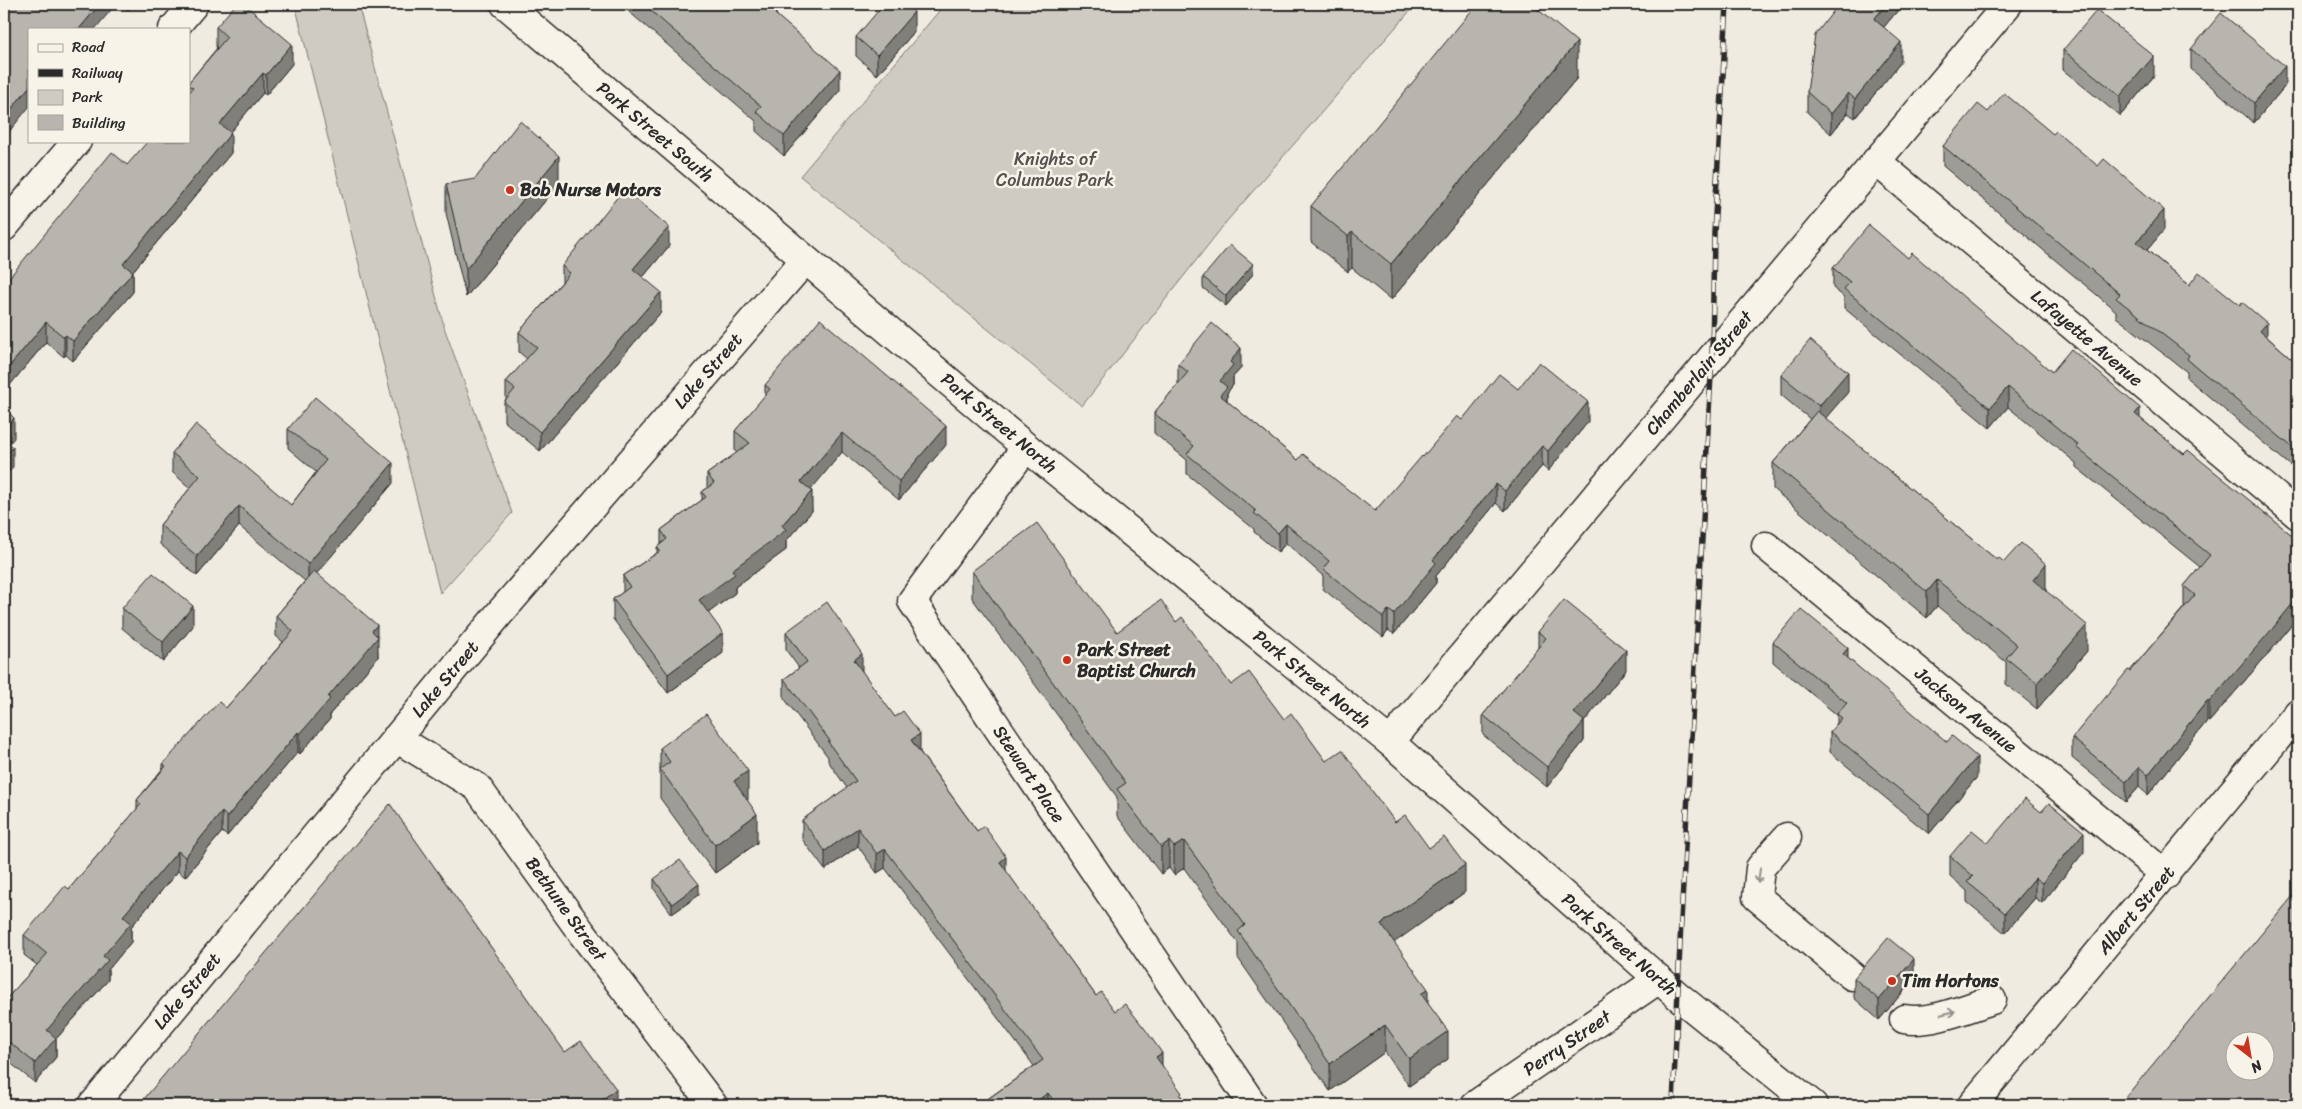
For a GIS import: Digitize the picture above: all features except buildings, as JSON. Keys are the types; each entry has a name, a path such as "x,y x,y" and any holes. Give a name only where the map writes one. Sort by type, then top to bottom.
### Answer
{"street":[{"path":"173,28 194,4"},
{"name":"Park Street South","path":"505,4 806,260"},
{"name":"Chamberlain Street","path":"1390,742 2008,4"},
{"path":"4,227 76,142"},
{"name":"Lafayette Avenue","path":"1876,161 2298,515"},
{"name":"Park Street North","path":"806,260 1026,447 1390,742 1659,979 1813,1105"},
{"name":"Lake Street","path":"93,1105 499,614 806,260"},
{"name":"Stewart Place","path":"1026,447 912,601 1254,1105"},
{"name":"Jackson Avenue","path":"1766,546 2166,875"},
{"name":"Albert Street","path":"1972,1105 2166,875 2298,713"},
{"name":"Bethune Street","path":"396,738 477,787 582,933 713,1105"},
{"path":"1787,838 1760,868 1756,897 1852,976"},
{"name":"Perry Street","path":"1475,1105 1659,979"},
{"path":"1904,1019 1916,1021 1992,1000"}],"green space":[{"path":"295,4 358,4 445,330 512,513 440,593"},
{"name":"Knights of Columbus Park","path":"945,4 1416,4 1227,221 1082,406 800,176"}],"railway":[{"path":"1673,1105 1681,921 1712,357 1714,233 1727,4"}],"place":[{"name":"Bob Nurse Motors","path":"510,190"},
{"name":"Park Street Baptist Church","path":"1067,660"},
{"name":"Tim Hortons","path":"1892,981"}]}
